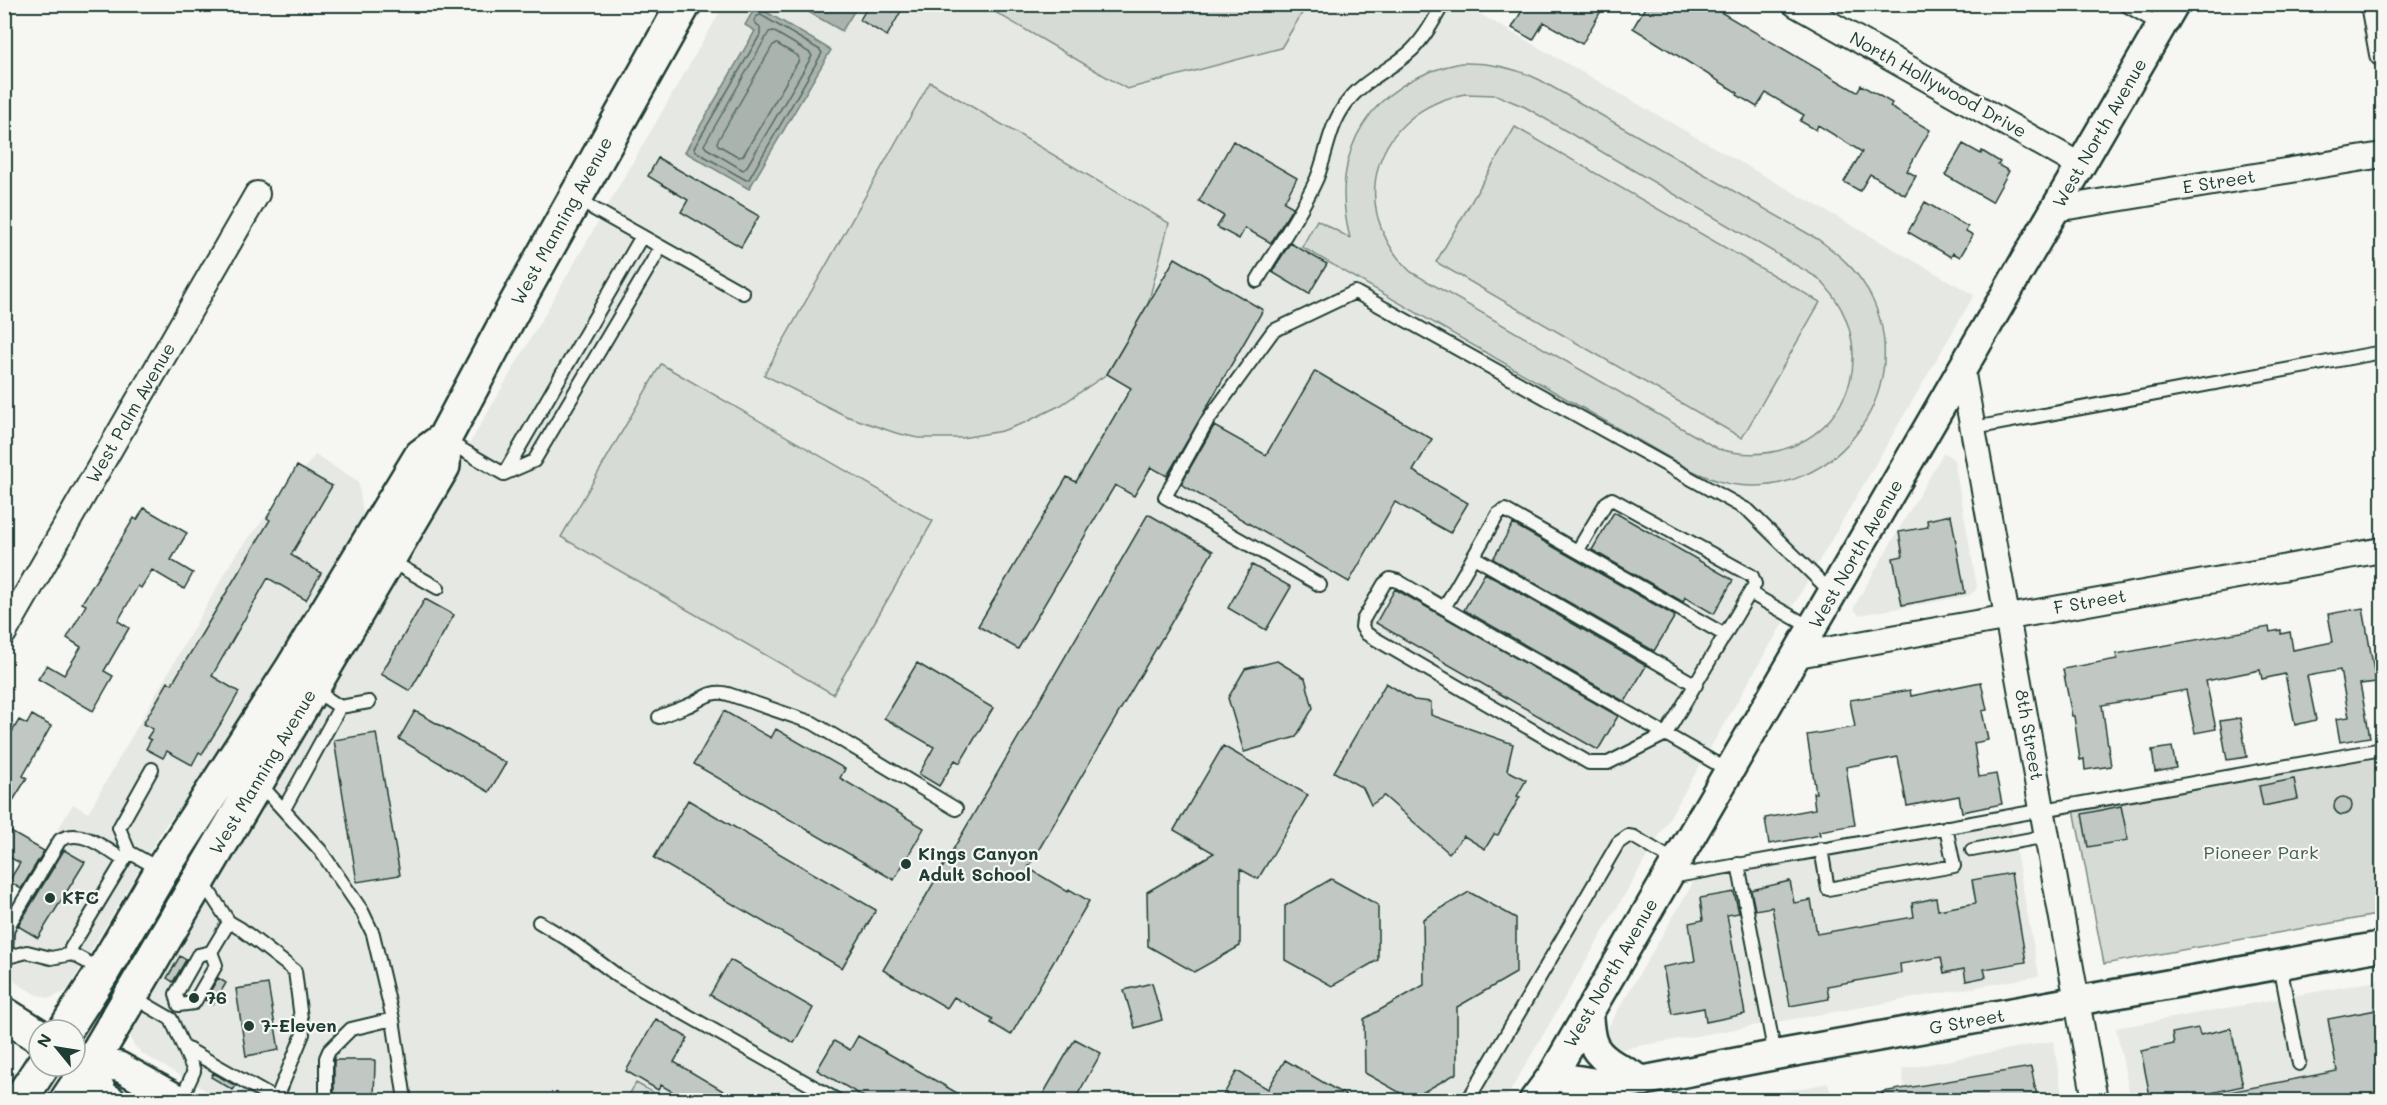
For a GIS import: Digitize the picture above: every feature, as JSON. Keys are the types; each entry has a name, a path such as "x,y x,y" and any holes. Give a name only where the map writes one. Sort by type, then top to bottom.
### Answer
{"main road":[{"name":"West Manning Avenue","path":"73,1018 162,870 292,669 421,456 444,439 683,5"},
{"name":"West Manning Avenue","path":"87,1056 131,996 389,560 443,466 444,439"},
{"path":"4,1014 27,1028"},
{"path":"20,1101 34,1078"},
{"name":"West Manning Avenue","path":"68,1101 76,1078"}],"street":[{"name":"North Hollywood Drive","path":"1795,4 2081,166"},
{"path":"2373,4 2382,54"},
{"name":"West North Avenue","path":"1534,1101 1552,1076 1798,655 2168,15"},
{"name":"E Street","path":"2056,209 2382,155"},
{"name":"West Palm Avenue","path":"4,633 257,194"},
{"name":"8th Street","path":"1962,369 2095,1101"},
{"name":"F Street","path":"1798,655 2382,550"},
{"name":"G Street","path":"1552,1076 1615,1086 2382,946"},
{"path":"1588,1013 1592,1042 1598,1050 1611,1063 1644,1081"},
{"path":"87,1063 118,1066 180,1101"},
{"path":"87,1070 104,1096 111,1101"},
{"path":"1598,1101 1644,1081"}],"lane":[{"path":"1257,281 1316,179 1332,131 1344,106 1364,85 1412,50 1428,31 1443,4"},
{"path":"2124,4 2168,15"},
{"path":"575,198 743,294"},
{"path":"504,474 642,236"},
{"path":"504,474 529,465 540,454 661,247"},
{"path":"1320,585 1165,496 1206,423 1273,331 1355,292 1749,511 1833,593"},
{"path":"1974,428 2382,352"},
{"path":"444,439 504,474"},
{"path":"1578,550 1606,503 1612,499 1752,576 1755,584 1666,734 1608,764 1589,763 1367,634 1362,627 1363,620 1384,584 1390,579 1398,581 1666,734 1729,771"},
{"path":"1444,608 1498,514 1505,510 1725,635"},
{"path":"1474,557 1696,685"},
{"path":"389,560 438,588"},
{"path":"1750,593 1813,629"},
{"path":"313,689 340,707 369,702"},
{"path":"659,717 688,706 709,694 720,692 728,694 813,723 956,809"},
{"path":"284,809 340,707"},
{"path":"1468,1101 1617,843 1628,836 1634,837 1671,870 1738,864 2382,749"},
{"path":"72,954 71,948 126,856 119,828 152,770"},
{"path":"258,781 320,850 362,911 373,934 393,1019 405,1101"},
{"path":"1821,849 1828,889 1954,866 1946,826"},
{"path":"103,971 72,954 51,958 27,952 5,957 10,923 60,840 71,835 81,836 162,870"},
{"path":"1972,850 2047,836"},
{"path":"1738,864 1775,1055"},
{"path":"184,1047 277,1100 303,1034 295,971 229,922 200,878"},
{"path":"171,1019 179,1005 176,994 198,955 211,952 229,922"},
{"path":"539,922 575,944 618,976 837,1101"},
{"path":"179,1005 194,1004 216,965 211,952"},
{"path":"2280,965 2299,1064"},
{"path":"131,996 171,1019 194,1071 180,1101"},
{"path":"326,1101 326,1058 329,1051 351,1029 393,1019"}],"shaded area":[{"path":"724,5 1464,5 1974,295 1505,1100 222,1100 143,1054 133,1044 130,1035 132,1026"},
{"path":"1944,452 1954,460 1977,586 1975,591 1968,596 1859,615 1854,609 1855,605"},
{"path":"315,455 358,481 365,526 196,786 165,826 68,989 49,998 37,995 5,976 5,921 73,804 88,813 236,554"},
{"path":"2009,815 2039,976 1616,1050 1605,1039 1607,1029 1700,871"},
{"path":"2382,980 2382,1100 2131,1100 2116,1028"},
{"path":"2053,1041 2063,1100 1907,1100 1902,1069"},
{"path":"1828,1083 1832,1100 1783,1100 1782,1092"}],"green space":[{"path":"983,5 1307,5 1281,48 1127,89"},
{"path":"1461,63 1472,63 1502,66 1530,75 1819,240 1833,251 1852,268 1862,281 1881,325 1884,362 1876,397 1860,429 1835,456 1805,475 1769,485 1730,484 1713,479 1687,468 1302,247 1317,220 1350,238 1345,206 1345,176 1352,148 1364,124 1381,103 1403,85 1430,72","holes":["1465,94 1496,95 1525,107 1818,278 1842,310 1852,343 1851,376 1840,405 1820,429 1792,446 1757,454 1718,449 1411,272 1390,247 1378,220 1375,192 1379,165 1390,141 1409,120 1434,104"]},
{"path":"930,82 1169,223 1148,304 1107,374 1061,405 1024,423 1002,431 962,438 918,438 896,433 846,416 764,375"},
{"path":"1515,127 1820,302 1742,438 1436,262"},
{"path":"661,364 933,521 833,694 561,537"},
{"name":"Pioneer Park","path":"2382,749 2382,914 2104,964 2073,804"},
{"path":"636,1083 667,1100 626,1100"}],"water":[{"path":"858,4 842,31 796,5"},
{"path":"756,6 831,50 749,189 685,152 755,31 745,25"}],"building":[{"path":"869,4 905,4 887,36 860,20"},
{"path":"1515,4 1605,4 1582,44 1544,22 1533,40 1512,28 1523,9"},
{"path":"1647,4 1721,4 1717,10 1857,92 1861,85 1892,103 1890,107 1930,130 1907,171 1916,176 1905,195 1870,174 1860,191 1844,182 1862,152 1818,125 1816,130 1800,121 1804,115 1766,93 1757,107 1633,28"},
{"path":"1233,141 1297,178 1284,202 1293,207 1271,243 1245,228 1239,239 1217,227 1224,216 1199,201"},
{"path":"1963,144 1981,154 1982,151 2000,162 1998,165 2009,171 1992,202 1945,175"},
{"path":"658,158 759,216 741,247 681,212 688,200 648,176"},
{"path":"1925,202 1968,227 1966,231 1973,235 1960,257 1953,253 1951,257 1908,232"},
{"path":"1290,243 1327,264 1309,294 1272,272"},
{"path":"1175,258 1263,310 1167,476 1151,467 1134,496 1115,485 1018,649 978,626 1067,477 1076,482 1131,388 1107,374"},
{"path":"1315,371 1432,439 1413,471 1468,503 1450,533 1395,502 1349,582 1181,484 1214,426 1266,455"},
{"path":"297,466 332,486 291,555 321,573 306,600 268,578 212,676 239,692 223,720 202,754 199,752 192,765 167,751 163,758 146,749 151,740 147,738 153,729 143,724 168,682 172,684 270,520 267,518"},
{"path":"144,508 187,533 171,560 193,573 184,589 152,570 141,588 138,586 118,621 129,628 104,671 113,676 93,711 38,679 47,665 64,675 81,647 67,638 86,605 82,603 134,518 137,520"},
{"path":"1614,512 1733,580 1714,614 1685,597 1683,602 1592,550"},
{"path":"1148,514 1213,551 1028,868 1068,892 1069,889 1089,901 1011,1035 991,1023 993,1019 954,997 947,1008 883,970"},
{"path":"1951,515 1965,593 1902,605 1893,558 1903,556 1899,532 1928,527 1927,520"},
{"path":"1513,524 1675,616 1654,651 1493,559"},
{"path":"1252,565 1291,587 1266,630 1228,608"},
{"path":"1485,573 1646,666 1625,702 1464,610"},
{"path":"1395,589 1618,716 1598,750 1376,623"},
{"path":"425,599 454,615 410,691 381,674"},
{"path":"2363,608 2376,682 2360,684 2370,737 2340,742 2336,719 2349,717 2340,670 2307,676 2316,720 2295,725 2285,674 2262,679 2260,670 2206,681 2216,729 2195,733 2186,690 2102,705 2111,766 2085,770 2084,759 2080,760 2074,716 2072,716 2063,669 2117,659 2116,654 2269,627 2270,632 2281,630 2281,634 2290,632 2293,650 2333,642 2328,614"},
{"path":"1277,661 1305,678 1313,708 1296,737 1244,752 1228,698 1245,669"},
{"path":"917,663 993,708 960,763 955,760 939,786 919,774 934,747 884,718"},
{"path":"1981,682 1987,710 1982,711 1988,740 1974,743 1979,777 1996,774 2002,804 1962,812 1959,796 1907,806 1898,757 1846,767 1855,825 1819,831 1820,835 1769,844 1765,818 1815,809 1813,793 1816,793 1807,735 1855,727 1850,700 1910,690 1911,696"},
{"path":"1386,683 1414,700 1431,702 1431,715 1513,744 1507,770 1526,780 1517,796 1520,797 1498,835 1494,834 1485,849 1464,836 1449,853 1384,796 1371,805 1363,788 1334,772"},
{"path":"415,711 506,763 489,792 399,739"},
{"path":"724,711 771,738 776,729 845,769 840,778 924,828 894,880 694,764"},
{"path":"32,715 51,726 23,776 27,778 4,815 4,745 19,720 27,724"},
{"path":"2240,718 2247,757 2227,760 2220,721"},
{"path":"376,733 400,875 357,882 334,740"},
{"path":"1223,746 1308,795 1258,879 1240,869 1240,946 1194,972 1148,946 1147,892 1214,853 1174,830"},
{"path":"2172,747 2176,768 2155,772 2152,750"},
{"path":"2294,779 2298,799 2263,806 2259,786"},
{"path":"2339,797 2347,797 2352,802 2350,813 2339,815 2334,810 2334,802"},
{"path":"688,800 876,910 842,968 654,858"},
{"path":"2121,806 2128,840 2088,847 2082,814"},
{"path":"4,828 44,851 21,889 9,881 20,863 4,854"},
{"path":"64,850 85,862 38,938 18,926"},
{"path":"2011,873 2026,962 1984,969 1986,977 1966,981 1964,969 1944,973 1941,957 1900,964 1901,973 1827,986 1829,999 1790,1006 1772,907 1755,910 1751,890 1790,881 1794,903 1811,900 1817,934 1914,917 1912,903 1936,898 1938,910 1976,903 1972,880"},
{"path":"1331,879 1378,905 1378,960 1332,986 1285,960 1285,906"},
{"path":"1469,892 1516,918 1516,973 1457,1007 1457,1073 1411,1099 1365,1073 1364,1019 1424,985 1423,919"},
{"path":"1734,892 1739,913 1727,915 1745,1014 1706,1022 1704,1008 1672,1014 1663,967 1695,961 1689,923 1703,920 1700,898"},
{"path":"180,956 186,960 173,982 167,978"},
{"path":"730,960 813,1008 794,1043 710,995"},
{"path":"218,978 226,983 213,1005 205,1000"},
{"path":"1152,983 1162,1020 1135,1028 1124,990"},
{"path":"268,984 279,1050 246,1056 236,989"},
{"path":"2382,1009 2382,1101 2230,1101 2229,1092 2337,1071 2328,1019"},
{"path":"656,1019 688,1038 674,1062 740,1101 688,1101 661,1085 658,1090 626,1071"},
{"path":"2198,1028 2200,1035 2231,1028 2243,1086 2174,1101 2151,1101 2141,1051 2174,1044 2172,1033"},
{"path":"858,1036 971,1101 871,1101 817,1070 834,1041 850,1050"},
{"path":"1075,1039 1101,1053 1074,1101 1039,1101"},
{"path":"334,1060 375,1060 374,1101 334,1101"},
{"path":"1285,1060 1355,1101 1220,1101 1237,1071 1268,1089"},
{"path":"2031,1067 2038,1101 1883,1101 1882,1092"},
{"path":"213,1073 236,1086 233,1090 211,1077"}],"place":[{"name":"Kings Canyon Adult School","path":"906,864"},
{"name":"KFC","path":"50,898"},
{"name":"76","path":"194,998"},
{"name":"7-Eleven","path":"249,1026"}]}
